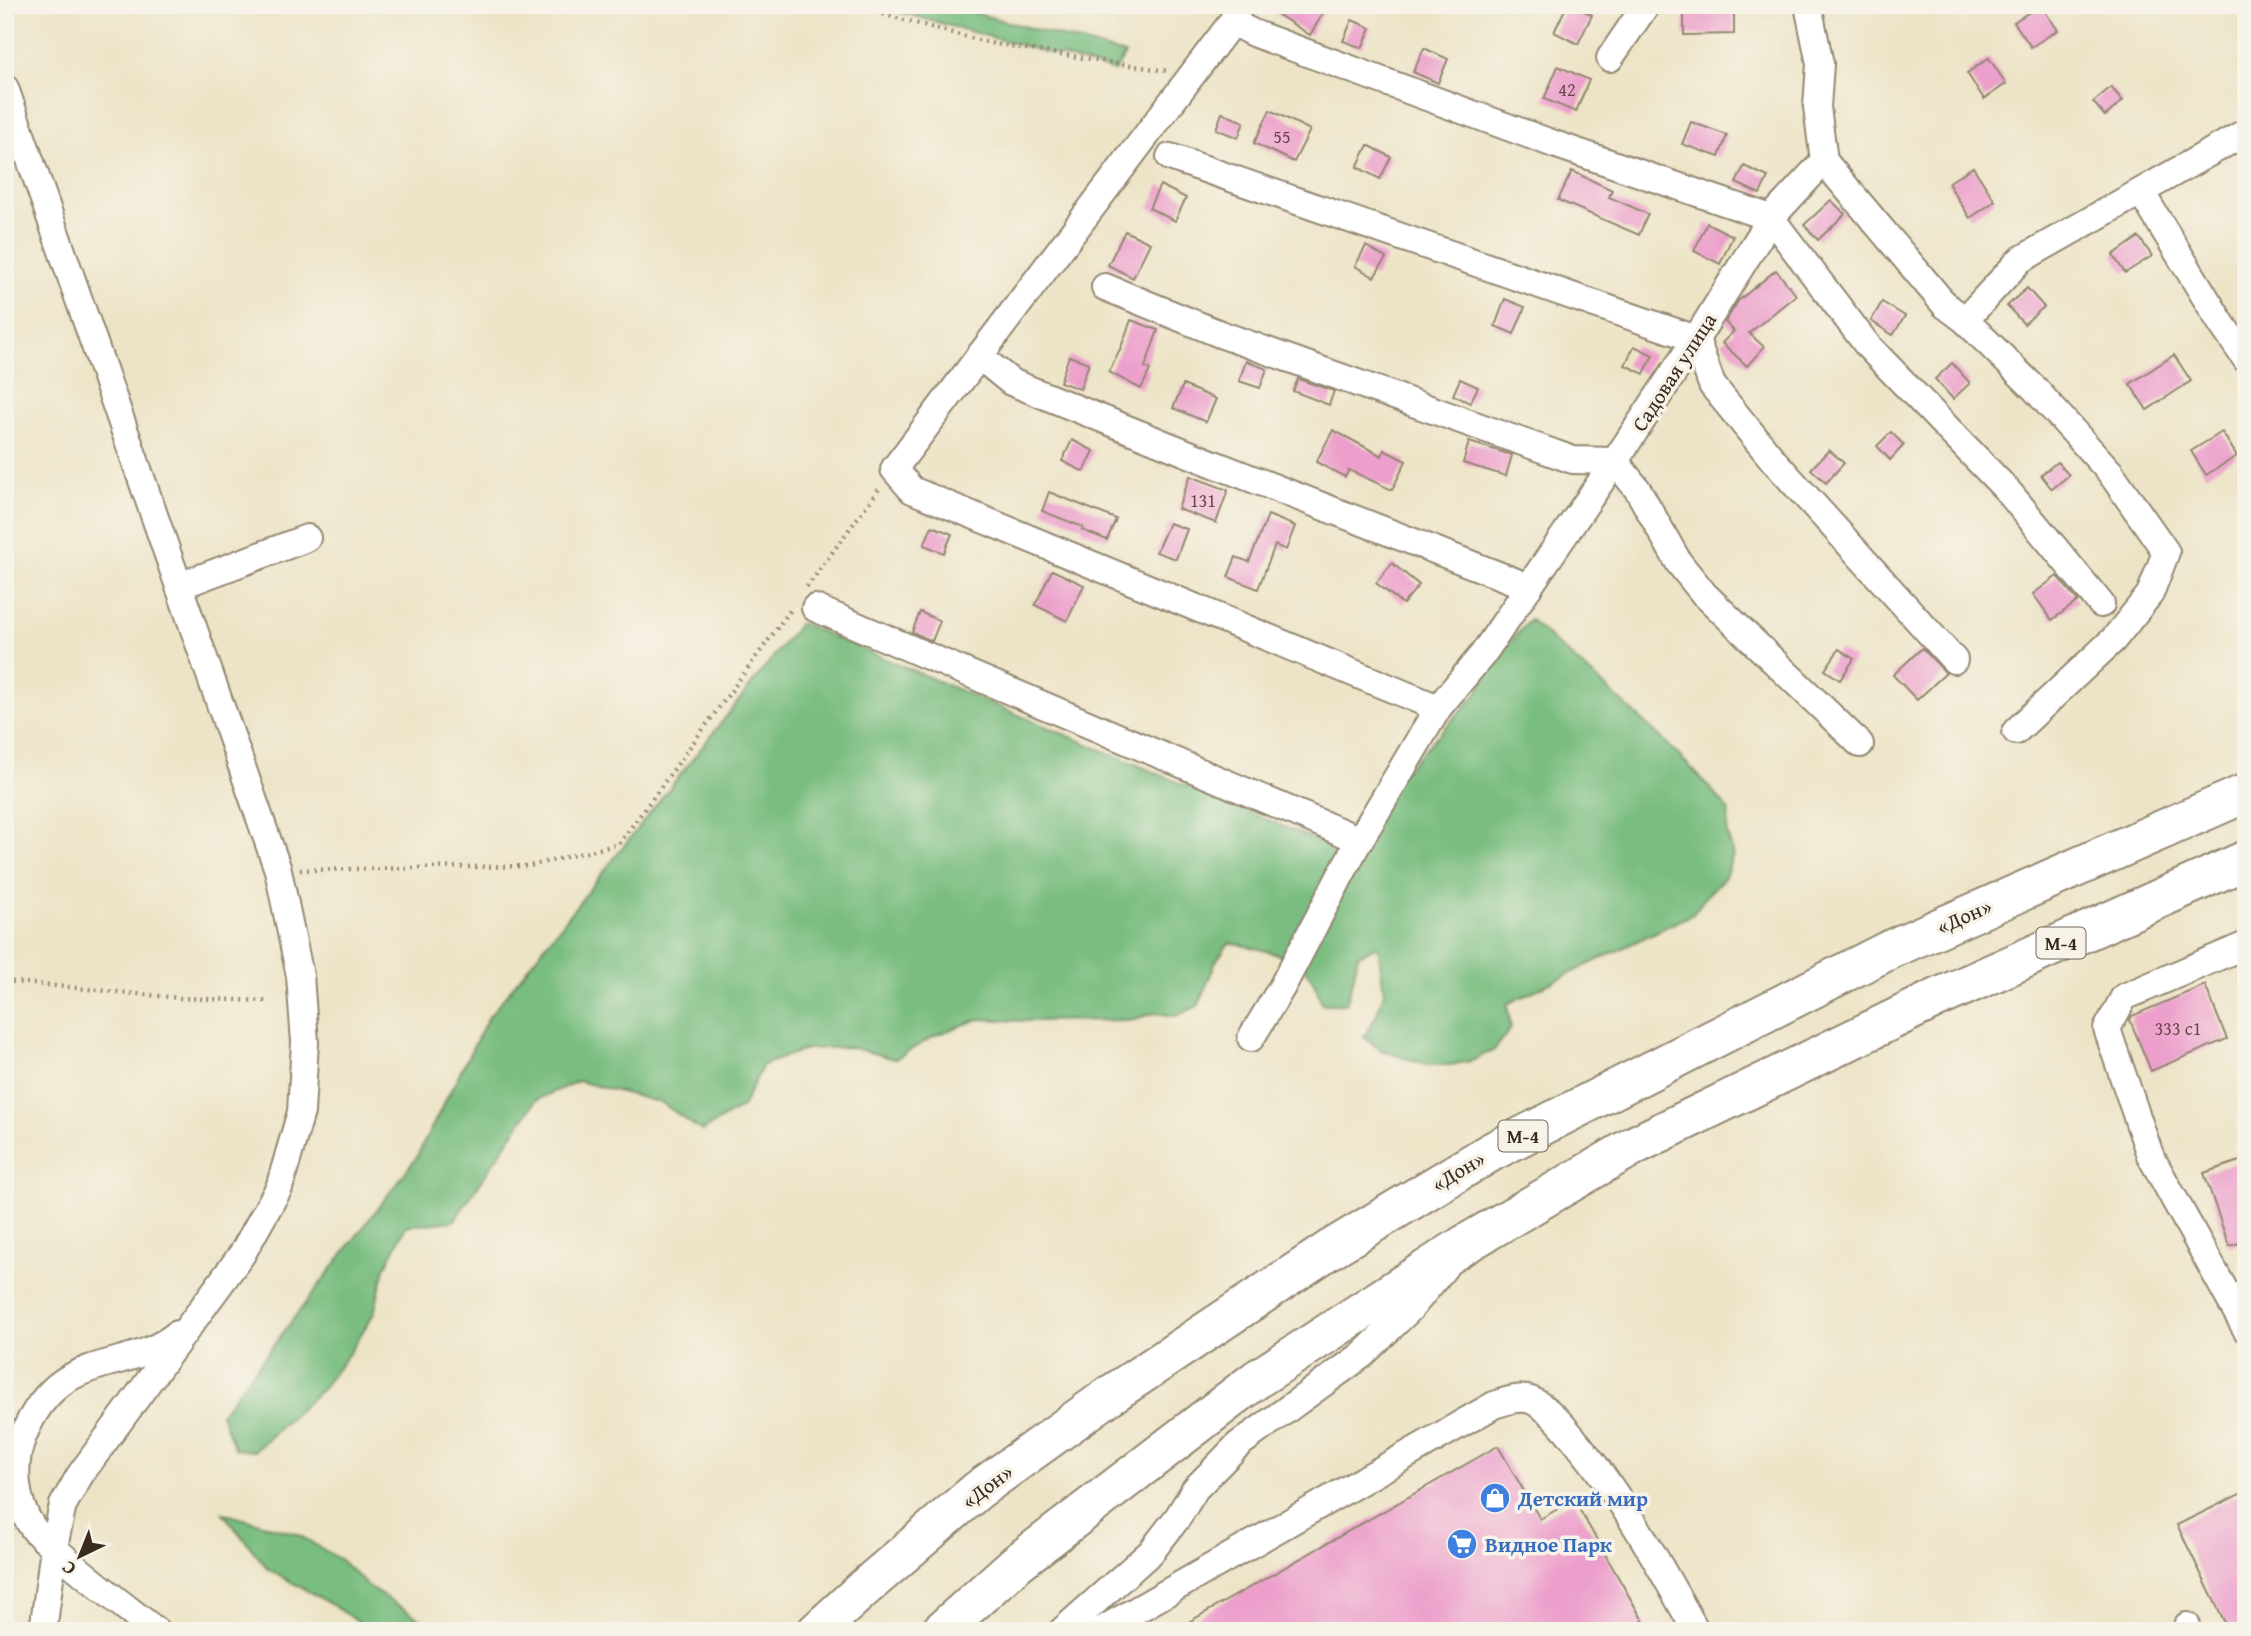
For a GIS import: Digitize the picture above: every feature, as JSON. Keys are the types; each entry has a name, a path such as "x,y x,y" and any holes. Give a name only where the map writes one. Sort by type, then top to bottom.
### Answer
{"highway":[{"name":"«Дон»","path":"817,1631 978,1490 1110,1396 1329,1250 1490,1152 1891,949 2246,793"},
{"name":"М-4","path":"940,1631 1017,1563 1256,1379 1462,1246 1647,1139 1935,999 2246,860"}],"street":[{"path":"1610,58 1646,5"},
{"path":"1808,5 1820,64 1817,107 1824,161 1945,305 1965,320 2035,389 2110,472 2165,552 2150,594 2114,639 2017,731"},
{"path":"1438,708 912,490 894,469 1236,13 1253,33 1554,144 1771,218 1868,346 2007,490 2101,604"},
{"path":"5,88 278,870 300,976 305,1042 301,1112 279,1188 242,1254 80,1475 63,1506 54,1547 43,1631"},
{"path":"1965,320 2020,260 2246,132"},
{"path":"1170,157 1696,339 1712,385 1774,461 1954,660"},
{"name":"Садовая улица","path":"1251,1038 1282,987 1360,840 1438,708 1483,654 1615,461 1696,339 1771,218 1824,161"},
{"path":"2141,192 2246,359"},
{"path":"1105,287 1220,334 1573,460 1615,461 1638,490 1679,563 1704,594 1860,744"},
{"path":"979,356 1011,382 1529,587"},
{"path":"179,586 307,538"},
{"path":"805,600 1360,840"},
{"path":"2246,945 2124,997 2107,1029 2150,1155 2246,1329"},
{"path":"1094,1624 1178,1517 1195,1489 1238,1445 1363,1355 1411,1308 1462,1246"},
{"path":"156,1631 75,1567 33,1528 20,1503 17,1461 19,1447 29,1421 45,1398 64,1382 84,1371 142,1355 165,1344 191,1324"},
{"path":"1062,1631 1094,1624 1494,1405 1511,1399 1528,1399 1543,1407 1596,1466 1633,1519 1696,1631"}],"path":[{"path":"849,5 989,43 1190,75"},
{"path":"278,870 530,866 619,844 805,600 894,469"},
{"path":"5,982 179,998 268,1001"}],"green space":[{"path":"874,5 946,5 1125,54 1115,71"},
{"path":"1530,620 1659,736 1729,810 1727,833 1733,855 1725,877 1693,914 1507,1004 1511,1028 1495,1049 1474,1060 1451,1065 1426,1065 1381,1050 1364,1037 1376,1016 1384,993 1378,946 1358,955 1346,1004 1322,1004 1311,978 1294,961 1256,948 1229,943 1216,961 1198,1006 1176,1016 1154,1013 1131,1020 979,1019 936,1035 895,1059 850,1047 806,1049 763,1065 742,1107 702,1131 662,1103 578,1081 536,1100 454,1221 406,1226 385,1268 374,1313 350,1352 321,1390 254,1451 235,1449 221,1414 416,1158 488,1018 800,623 1332,847 1476,695 1498,655"},
{"path":"223,1513 297,1534 341,1560 370,1588 440,1631 372,1631 268,1569"}],"building":[{"path":"1263,5 1328,5 1310,35"},
{"path":"1567,5 1573,5 1592,15 1578,44 1554,32"},
{"path":"1684,5 1734,5 1734,34 1684,35"},
{"path":"2040,5 2058,30 2031,47 2014,22"},
{"path":"1352,20 1371,28 1362,48 1343,41"},
{"path":"1424,48 1448,59 1438,83 1413,72"},
{"path":"1989,58 2006,84 1984,99 1967,73"},
{"path":"1558,66 1589,80 1576,112 1544,99"},
{"path":"2111,87 2123,101 2105,116 2093,102"},
{"path":"1270,110 1310,130 1294,162 1254,143"},
{"path":"1222,113 1244,122 1238,138 1216,129"},
{"path":"1691,122 1727,135 1719,157 1682,144"},
{"path":"1368,145 1391,157 1380,179 1357,167"},
{"path":"1744,166 1768,177 1760,194 1736,183"},
{"path":"1973,167 1995,201 1970,218 1948,183"},
{"path":"1572,171 1612,190 1609,197 1648,214 1639,235 1558,200"},
{"path":"1160,185 1186,198 1175,221 1149,208"},
{"path":"1831,200 1845,214 1818,240 1804,225"},
{"path":"1707,223 1733,236 1720,264 1694,251"},
{"path":"1125,231 1150,243 1133,278 1108,265"},
{"path":"2139,237 2152,256 2125,273 2113,255"},
{"path":"1366,246 1386,258 1374,277 1355,266"},
{"path":"1776,270 1796,295 1749,333 1764,347 1747,366 1722,343 1734,331 1725,322 1738,301"},
{"path":"2027,288 2044,307 2024,324 2007,306"},
{"path":"1505,299 1525,307 1514,334 1495,326"},
{"path":"1882,302 1905,316 1893,335 1871,321"},
{"path":"1131,320 1158,330 1145,367 1150,370 1141,389 1109,372"},
{"path":"1634,346 1653,355 1644,374 1625,365"},
{"path":"2174,355 2191,381 2147,410 2130,384"},
{"path":"1069,356 1089,363 1080,389 1060,382"},
{"path":"1246,361 1267,369 1260,388 1239,381"},
{"path":"1952,363 1970,383 1953,399 1935,379"},
{"path":"1298,379 1334,391 1329,405 1293,391"},
{"path":"1460,379 1478,387 1470,403 1453,395"},
{"path":"1183,385 1216,399 1206,422 1173,408"},
{"path":"1333,430 1382,456 1384,450 1406,461 1392,490 1349,470 1345,477 1316,462"},
{"path":"1891,432 1904,445 1890,460 1877,446"},
{"path":"2222,432 2237,456 2206,475 2191,451"},
{"path":"1072,440 1094,451 1084,472 1062,461"},
{"path":"1469,442 1512,455 1506,476 1463,463"},
{"path":"1829,450 1844,463 1826,483 1811,469"},
{"path":"2057,462 2069,475 2052,489 2041,475"},
{"path":"1190,476 1228,490 1216,523 1178,509"},
{"path":"1049,492 1116,519 1107,540 1042,511"},
{"path":"1268,515 1295,526 1286,550 1275,545 1258,589 1228,577 1236,557 1249,562"},
{"path":"1169,523 1187,529 1176,559 1156,552"},
{"path":"932,526 952,534 944,553 924,545"},
{"path":"1392,563 1419,585 1403,604 1376,583"},
{"path":"1052,570 1084,585 1067,621 1035,605"},
{"path":"2057,576 2078,601 2052,620 2033,594"},
{"path":"920,612 940,621 932,641 912,632"},
{"path":"1922,648 1946,673 1917,700 1893,675"},
{"path":"1839,649 1854,659 1840,680 1825,670"},
{"path":"2205,985 2227,1039 2151,1071 2130,1020 2132,1016"},
{"path":"2246,1159 2246,1241 2229,1246 2204,1173"},
{"name":"Видное Парк","path":"1498,1446 1540,1519 1574,1500 1649,1631 1173,1631"},
{"path":"2246,1491 2246,1631 2229,1631 2177,1525"}],"place":[{"name":"Детский мир","path":"1495,1498"},
{"name":"Видное Парк","path":"1462,1544"}]}
